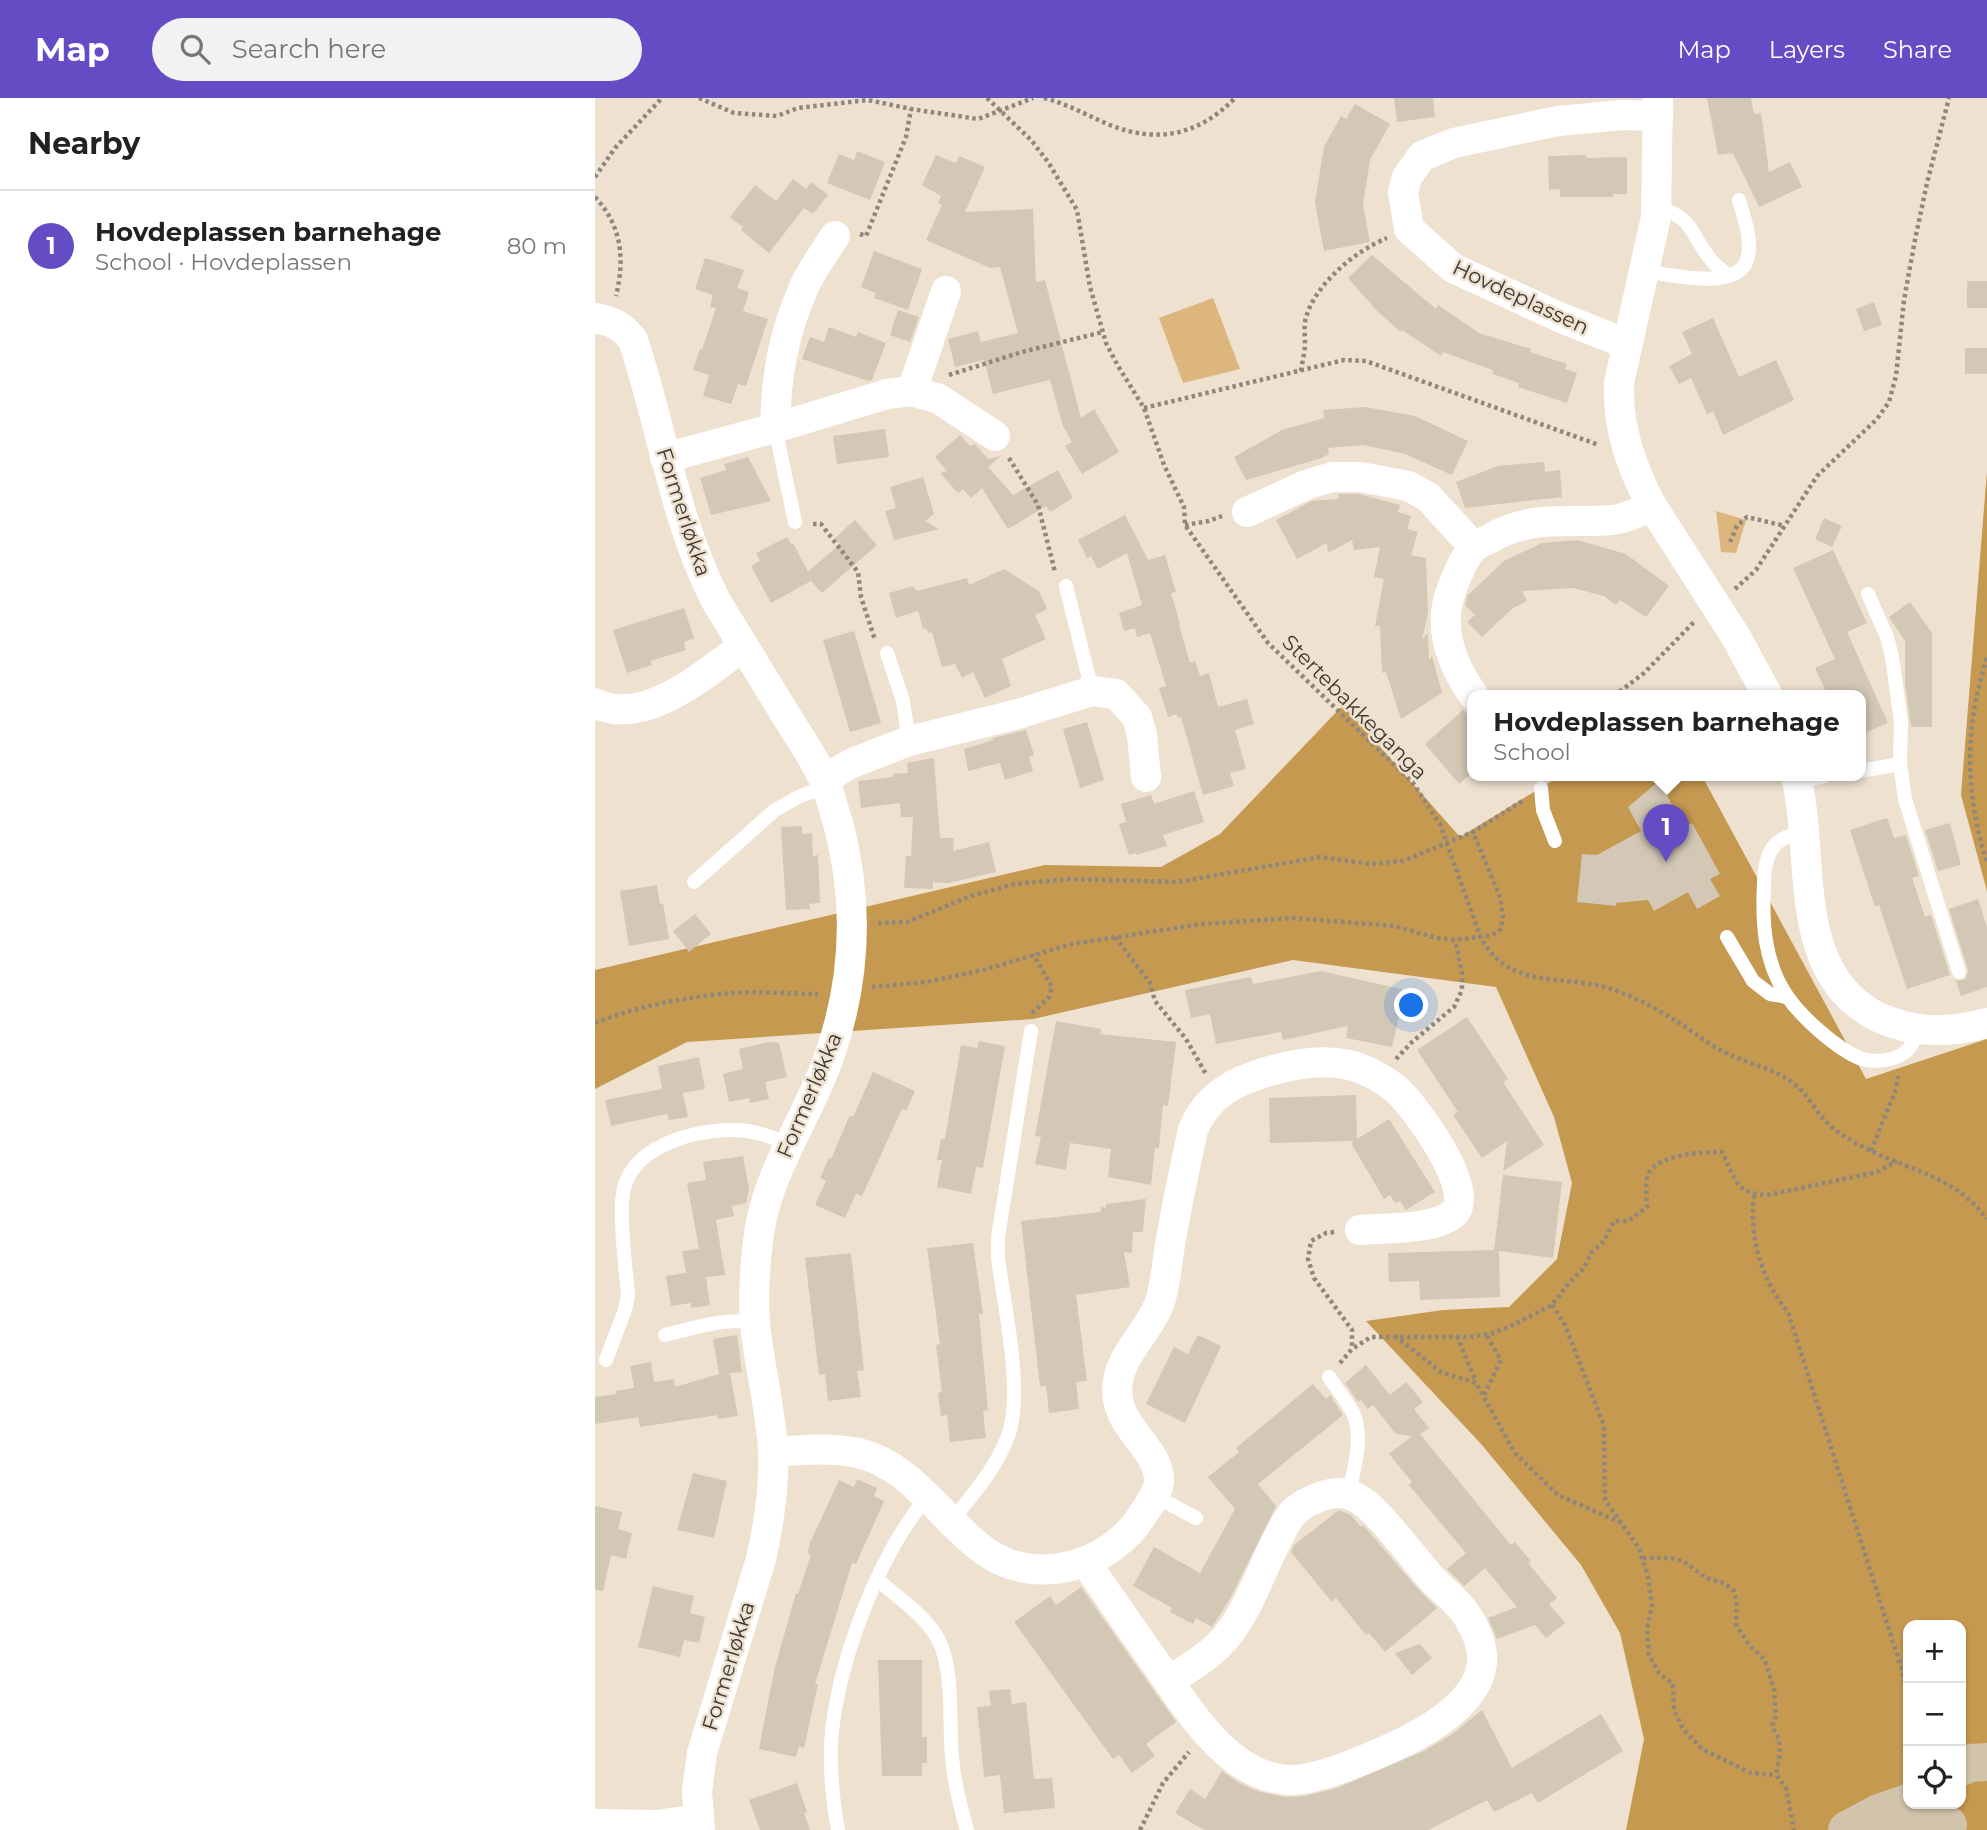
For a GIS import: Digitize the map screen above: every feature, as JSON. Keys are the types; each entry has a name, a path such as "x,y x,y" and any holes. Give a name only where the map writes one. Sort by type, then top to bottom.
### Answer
{"street":[{"path":"1409,229 1403,192 1408,177 1422,156 1436,149 1559,121 1622,115 1658,107 1657,207 1654,235 1622,365 1618,400 1625,443 1641,486 1652,506 1766,690"},
{"name":"Hovdeplassen","path":"1409,229 1453,268 1559,317 1627,344"},
{"path":"775,428 776,384 786,335 805,285 835,236"},
{"path":"912,391 946,291"},
{"name":"Formerløkka","path":"603,319 624,329 633,340 665,458 701,572 825,783 843,844 851,888 853,924 848,990 826,1066 773,1181 760,1231 755,1281 755,1323 773,1452 768,1527 761,1559 702,1754 697,1791 699,1825"},
{"path":"665,458 887,394 912,391 939,398 995,436"},
{"path":"1247,512 1306,485 1332,477 1361,477 1408,486 1428,497 1473,547"},
{"path":"1470,690 1455,666 1445,635 1446,603 1473,547 1525,523 1611,520 1630,517 1652,506"},
{"path":"595,704 628,709 656,703 689,685 743,646"},
{"path":"825,783 852,763 909,741 1018,714 1092,691 1116,694 1137,717 1142,735 1146,777"},
{"path":"1806,781 1805,833 1816,938 1830,972 1854,1000 1870,1012 1901,1027 1945,1031 1987,1023"},
{"path":"773,1452 818,1450 858,1453 892,1468 988,1553 1008,1563 1044,1569 1067,1568 1086,1563 1126,1536 1139,1522 1155,1496 1159,1481 1156,1468 1121,1414 1117,1384 1122,1365 1159,1303 1198,1116 1218,1094 1241,1081 1268,1071 1296,1065 1340,1064 1378,1077 1396,1090 1417,1113 1448,1163 1459,1196 1458,1207 1443,1220 1360,1230"},
{"path":"1086,1563 1169,1681 1208,1734 1226,1751 1260,1774 1292,1780 1306,1778 1381,1753 1412,1738 1440,1720 1469,1694 1482,1662 1476,1631 1469,1618 1370,1507 1349,1493 1323,1495 1301,1506 1291,1515 1226,1637 1201,1660 1169,1681"},
{"path":"1966,1765 1987,1762"},
{"path":"1847,1830 1879,1813 1903,1805"},
{"path":"1891,1830 1947,1820"},
{"path":"595,1824 699,1825"}],"lane":[{"path":"1645,271 1708,278 1736,275 1748,258 1747,230 1739,200"},
{"path":"1657,207 1674,212 1686,221 1712,261 1729,276"},
{"path":"775,428 795,522"},
{"path":"1066,586 1092,691"},
{"path":"1868,594 1887,637 1892,657 1901,722 1900,764 1905,799 1959,972"},
{"path":"887,653 903,701 909,741"},
{"path":"1866,770 1900,764"},
{"path":"694,882 775,810 825,783"},
{"path":"1541,788 1543,810 1555,841"},
{"path":"1805,833 1791,835 1775,844 1764,872 1765,946 1787,997 1841,1048 1862,1059 1882,1061 1901,1056 1912,1047 1917,1030"},
{"path":"1727,937 1753,981 1770,994 1787,997"},
{"path":"951,1522 990,1470 1008,1436 1014,1416 1015,1391 999,1258 999,1237 1031,1031"},
{"path":"606,1360 628,1296 622,1207 624,1188 633,1168 652,1149 704,1133 747,1131 771,1136 788,1144"},
{"path":"665,1335 719,1323 755,1323"},
{"path":"1329,1377 1353,1413 1357,1431 1349,1493"},
{"path":"1155,1496 1196,1518"},
{"path":"838,1830 831,1767 834,1721 847,1664 878,1580 910,1517 927,1497"},
{"path":"878,1580 921,1616 941,1643 947,1670 952,1760 967,1830"}],"path":[{"path":"595,177 615,148 662,98"},
{"path":"699,98 734,113 777,116 798,108 868,100 978,119 1033,98"},
{"name":"Stertebakkeganga","path":"987,98 1031,140 1048,162 1077,210 1090,287 1103,332 1118,366 1144,408 1164,465 1184,507 1185,525 1269,643 1413,783 1440,824 1487,950 1517,973 1615,990 1678,1022 1721,1051 1783,1076 1800,1088 1823,1119 1853,1142 1949,1184 1976,1205 1987,1219"},
{"path":"1044,98 1071,106 1119,128 1147,134 1182,132 1195,128 1219,113 1234,98"},
{"path":"1622,690 1644,673 1689,626 1756,570 1817,476 1877,419 1889,402 1896,376 1904,300 1915,240 1949,98"},
{"path":"835,236 844,229 866,236 906,137 911,109"},
{"path":"595,197 603,205 616,230 621,250 621,275 603,319"},
{"path":"1301,371 1305,345 1304,323 1310,307 1332,275 1373,244 1409,229"},
{"path":"912,391 938,379 1023,352 1103,332"},
{"path":"1144,408 1344,360 1366,361 1591,444 1606,446 1625,443"},
{"path":"995,436 1038,505 1056,575 1066,586"},
{"path":"1185,525 1247,512"},
{"path":"1731,541 1737,526 1747,517 1785,526"},
{"path":"795,522 821,524 858,572 861,597 876,640 887,653"},
{"path":"1987,658 1975,700 1969,763 1973,808 1987,862"},
{"path":"853,924 907,922 971,897 1015,884 1070,879 1177,882 1321,857 1370,864 1403,861 1473,832 1541,788"},
{"path":"595,1023 611,1016 673,1002 733,993 822,995 926,982 1114,936 1159,932 1202,924 1294,918 1394,926 1437,939 1455,940 1492,935 1501,929 1503,916 1500,897 1473,832"},
{"path":"1114,936 1150,983 1155,1001 1186,1039 1218,1094"},
{"path":"1378,1077 1412,1042 1454,1007 1462,990 1462,972 1455,940"},
{"path":"1031,1031 1029,1018 1049,997 1052,987 1033,954"},
{"path":"1871,1151 1896,1089 1901,1056"},
{"path":"1329,1377 1352,1349 1371,1337 1486,1334 1515,1324 1552,1305 1584,1268 1614,1221 1628,1221 1647,1207 1647,1179 1652,1167 1664,1160 1699,1152 1722,1152 1740,1189 1754,1195 1768,1195 1877,1172 1898,1160"},
{"path":"1754,1195 1753,1224 1765,1280 1788,1312 1906,1683"},
{"path":"1352,1349 1352,1330 1314,1278 1308,1259 1311,1241 1326,1233 1360,1230"},
{"path":"1552,1305 1565,1325 1604,1426 1605,1500 1639,1548 1648,1577 1652,1606 1647,1629 1649,1655 1659,1673 1673,1684 1674,1710 1683,1728 1702,1749 1751,1773 1776,1775 1786,1788 1794,1830"},
{"path":"1483,1396 1501,1360 1486,1334"},
{"path":"1395,1336 1441,1372 1476,1383"},
{"path":"1457,1336 1476,1383 1515,1452 1558,1495 1623,1524"},
{"path":"1642,1558 1671,1558 1683,1561 1706,1578 1724,1583 1734,1591 1737,1606 1735,1625 1745,1640 1765,1660 1774,1689 1776,1716 1772,1726 1779,1738 1780,1753 1776,1775"},
{"path":"1140,1830 1163,1783 1175,1766 1208,1734"}],"shaded area":[{"path":"1213,298 1240,369 1183,383 1159,318"},
{"path":"1987,471 1987,891 1961,795"},
{"path":"1716,511 1746,520 1736,553 1721,552"},
{"path":"1343,705 1460,837 1552,781 1705,781 1866,1079 1987,1039 1987,1830 1626,1830 1644,1739 1620,1633 1581,1565 1482,1445 1366,1321 1443,1310 1509,1307 1557,1259 1572,1183 1554,1117 1496,987 1293,960 1033,1019 687,1042 595,1089 595,970 1045,865 1161,867 1220,834"}],"building":[{"path":"1394,98 1433,98 1435,117 1397,122"},
{"path":"1707,98 1751,98 1754,114 1761,113 1769,172 1790,162 1802,187 1759,207 1733,153 1718,155"},
{"path":"1355,104 1390,124 1370,160 1363,204 1370,242 1324,251 1315,202 1324,147 1341,116 1346,119"},
{"path":"857,151 885,162 870,200 827,183 839,154 854,160"},
{"path":"936,155 956,163 959,156 985,167 965,212 1033,209 1036,282 1045,280 1081,418 1094,409 1119,452 1082,474 1065,446 1072,442 1063,426 1050,380 993,394 984,360 955,367 948,339 978,331 981,342 1018,333 1000,267 990,268 926,240 942,205 938,203 941,196 922,185"},
{"path":"1586,155 1586,158 1627,157 1627,194 1613,194 1613,197 1560,197 1560,189 1549,190 1548,156"},
{"path":"793,179 806,189 811,182 828,195 813,214 804,208 769,253 730,217 755,185 776,201"},
{"path":"874,251 922,269 908,310 874,298 876,293 861,287"},
{"path":"1372,255 1436,309 1438,305 1479,333 1531,349 1530,352 1567,364 1565,369 1577,373 1567,403 1518,387 1519,383 1493,374 1493,370 1443,352 1441,356 1402,330 1401,332 1378,312 1348,278"},
{"path":"705,258 744,270 737,288 749,292 743,311 768,319 746,386 738,384 731,404 703,396 709,375 693,370 716,308 710,307 713,295 695,289"},
{"path":"1967,281 1987,281 1987,308 1967,308"},
{"path":"1874,302 1882,325 1864,331 1856,309"},
{"path":"898,310 919,317 910,342 890,335"},
{"path":"1713,318 1739,377 1776,360 1794,400 1723,435 1713,411 1707,414 1691,378 1679,384 1669,366 1692,354 1682,332"},
{"path":"829,327 856,337 858,332 886,343 872,380 868,381 802,359 810,337 824,342"},
{"path":"1965,348 1987,348 1987,374 1965,374"},
{"path":"1365,407 1415,416 1468,441 1452,475 1405,454 1363,445 1328,448 1329,454 1322,458 1246,480 1234,457 1282,430 1324,418 1323,410"},
{"path":"885,429 889,457 837,464 833,436"},
{"path":"960,435 970,446 975,444 988,459 1001,456 988,467 1013,495 1058,470 1073,498 1050,512 1046,506 1008,529 982,488 971,498 963,489 958,493 940,473 947,471 935,457"},
{"path":"748,457 771,501 711,515 700,478 726,470 724,464"},
{"path":"1544,462 1545,472 1560,470 1562,497 1465,508 1456,482 1498,466"},
{"path":"923,477 934,514 925,521 939,529 894,540 885,511 896,508 890,487"},
{"path":"1338,494 1359,494 1400,505 1398,512 1411,516 1407,529 1418,532 1411,555 1426,558 1428,613 1422,639 1428,633 1429,660 1432,656 1442,693 1401,719 1386,672 1382,673 1380,626 1375,626 1384,579 1374,577 1380,547 1354,550 1352,540 1328,553 1327,543 1297,559 1276,520 1312,501 1339,499"},
{"path":"1125,515 1148,560 1165,555 1176,592 1171,593 1190,663 1195,661 1200,676 1209,673 1218,707 1247,699 1254,724 1235,730 1246,769 1230,773 1234,786 1203,795 1181,717 1178,718 1177,714 1168,717 1159,688 1166,686 1150,633 1137,637 1135,628 1124,631 1119,613 1142,605 1127,553 1098,569 1091,556 1087,558 1078,540"},
{"path":"1824,518 1842,526 1832,547 1815,539"},
{"path":"855,520 877,545 822,593 811,581 771,603 751,566 760,561 756,553 787,537 808,572 840,544 835,538"},
{"path":"1577,540 1626,554 1669,586 1646,617 1620,600 1616,605 1604,596 1573,588 1522,591 1527,601 1513,608 1482,637 1467,622 1475,615 1465,605 1468,595 1504,561 1542,543"},
{"path":"1833,550 1867,623 1847,632 1888,723 1866,732 1866,690 1825,690 1815,668 1835,659 1793,568"},
{"path":"1004,569 1039,591 1047,609 1035,615 1046,639 1002,659 1011,686 985,698 973,672 962,678 955,664 942,667 932,632 928,633 926,628 923,629 918,611 896,618 889,593 913,586 917,591 967,578 969,585"},
{"path":"1910,602 1932,633 1932,727 1911,727 1905,683 1905,641 1889,617"},
{"path":"684,608 694,638 684,642 686,650 650,661 652,665 627,673 613,630"},
{"path":"854,631 881,723 850,732 823,640"},
{"path":"1463,710 1467,714 1467,777 1459,784 1425,744"},
{"path":"1087,722 1104,780 1080,788 1063,729"},
{"path":"1026,730 1034,755 1029,757 1033,771 1005,780 1000,763 968,771 964,749"},
{"path":"934,758 940,838 954,838 953,851 989,842 996,872 949,883 933,882 933,889 904,888 906,856 911,856 913,817 901,817 900,803 861,808 858,781 908,773 907,763"},
{"path":"1659,781 1684,827 1692,823 1720,874 1710,879 1720,896 1697,909 1688,892 1654,911 1648,900 1616,903 1616,906 1577,902 1582,854 1597,855 1641,831 1628,807"},
{"path":"1194,791 1204,822 1163,835 1167,846 1129,855 1119,824 1126,822 1121,804 1151,795 1154,804"},
{"path":"1887,818 1894,838 1906,835 1919,876 1912,878 1925,917 1931,915 1950,975 1907,989 1879,905 1875,907 1850,830"},
{"path":"1950,823 1961,865 1938,871 1925,830"},
{"path":"802,826 802,834 812,833 813,856 818,855 820,903 809,904 810,909 786,910 781,827"},
{"path":"657,885 669,939 629,946 620,891"},
{"path":"1978,899 1987,927 1987,987 1961,996 1956,981 1966,979 1968,970 1949,909"},
{"path":"695,914 711,934 689,952 673,931"},
{"path":"1321,971 1405,990 1392,1047 1346,1038 1348,1026 1283,1040 1281,1032 1216,1044 1210,1014 1191,1018 1185,990 1251,977 1253,984"},
{"path":"1467,1017 1508,1079 1503,1082 1544,1145 1503,1171 1507,1141 1482,1158 1453,1115 1458,1112 1417,1050"},
{"path":"1056,1021 1101,1029 1100,1034 1176,1042 1168,1106 1163,1105 1159,1148 1155,1148 1151,1185 1108,1177 1111,1149 1070,1143 1066,1170 1035,1164 1041,1137 1035,1136"},
{"path":"979,1041 1005,1046 983,1168 976,1167 971,1194 937,1187 942,1160 937,1160 941,1139 945,1139 961,1045 977,1048"},
{"path":"768,1042 779,1043 787,1077 765,1082 769,1099 750,1103 749,1098 729,1102 723,1074 743,1069 739,1049"},
{"path":"699,1057 705,1089 683,1093 688,1117 669,1120 667,1114 611,1126 605,1100 662,1089 658,1066"},
{"path":"873,1072 915,1091 906,1111 902,1109 862,1196 856,1194 845,1218 815,1205 826,1181 820,1178 850,1115 853,1117"},
{"path":"1356,1095 1357,1139 1389,1119 1435,1192 1406,1210 1400,1201 1395,1203 1390,1195 1384,1199 1351,1143 1353,1141 1270,1143 1269,1098"},
{"path":"743,1156 749,1189 746,1203 732,1206 734,1216 716,1220 725,1275 706,1277 710,1305 691,1308 691,1303 671,1306 666,1276 686,1273 682,1251 699,1249 687,1183 706,1180 703,1162"},
{"path":"1503,1175 1562,1182 1553,1258 1499,1251 1500,1297 1420,1300 1419,1281 1389,1282 1388,1253 1494,1250"},
{"path":"1146,1199 1143,1232 1133,1232 1132,1253 1124,1252 1130,1287 1076,1295 1087,1381 1076,1382 1079,1409 1049,1413 1046,1386 1040,1386 1021,1221 1101,1212 1101,1207 1106,1208 1106,1204"},
{"path":"973,1243 983,1314 979,1314 988,1410 983,1411 986,1438 950,1442 947,1415 941,1416 938,1393 942,1392 936,1345 940,1344 927,1248"},
{"path":"851,1253 864,1370 857,1371 861,1397 828,1401 825,1374 819,1375 805,1258"},
{"path":"737,1335 742,1372 730,1373 738,1416 718,1419 718,1415 640,1427 638,1417 595,1424 595,1397 634,1388 630,1366 651,1362 654,1382 674,1379 675,1387 719,1374 713,1339"},
{"path":"1198,1335 1221,1346 1185,1423 1146,1404 1174,1347 1188,1354"},
{"path":"1366,1365 1390,1395 1406,1382 1423,1402 1414,1409 1429,1428 1420,1434 1511,1545 1515,1542 1531,1561 1528,1563 1557,1598 1549,1604 1565,1623 1546,1638 1535,1625 1497,1639 1488,1618 1517,1607 1485,1568 1464,1586 1447,1569 1466,1553 1409,1485 1412,1482 1389,1454 1412,1436 1396,1434 1373,1405 1368,1409 1361,1400 1358,1402 1345,1383"},
{"path":"1313,1384 1326,1399 1330,1395 1343,1415 1258,1484 1276,1506 1231,1597 1212,1627 1196,1618 1193,1624 1170,1612 1172,1608 1133,1586 1154,1547 1200,1573 1235,1509 1208,1477 1239,1452 1236,1448"},
{"path":"693,1473 727,1481 714,1538 677,1530"},
{"path":"857,1479 877,1488 874,1496 884,1501 856,1564 852,1563 815,1684 818,1684 804,1748 799,1746 796,1757 759,1749 774,1671 796,1593 798,1594 811,1555 807,1553 810,1543 839,1480 854,1487"},
{"path":"595,1506 622,1512 618,1529 632,1533 626,1559 611,1555 603,1591 595,1590"},
{"path":"1339,1510 1351,1515 1361,1527 1363,1525 1437,1608 1385,1652 1369,1633 1366,1635 1336,1598 1332,1602 1291,1552 1294,1545"},
{"path":"653,1586 694,1596 690,1613 705,1617 699,1643 684,1640 680,1657 638,1647"},
{"path":"1081,1587 1176,1722 1146,1744 1155,1756 1132,1773 1119,1755 1113,1759 1014,1622 1050,1596 1056,1605"},
{"path":"1420,1644 1432,1658 1412,1675 1395,1653"},
{"path":"878,1660 922,1660 922,1737 927,1737 927,1763 922,1763 922,1776 882,1776"},
{"path":"1010,1689 1012,1704 1026,1702 1034,1779 1052,1778 1055,1808 1004,1813 1000,1775 984,1777 977,1707 991,1706 989,1691"},
{"path":"1482,1710 1512,1768 1601,1714 1623,1751 1538,1803 1532,1793 1494,1812 1487,1800 1428,1830 1204,1830 1175,1813 1190,1789 1205,1799 1222,1771 1239,1783 1260,1792 1286,1797 1305,1796 1337,1788 1424,1751 1451,1735"},
{"path":"797,1783 810,1830 760,1830 749,1800"}],"place":[{"name":"Hovdeplassen barnehage","path":"1666,862"}]}
